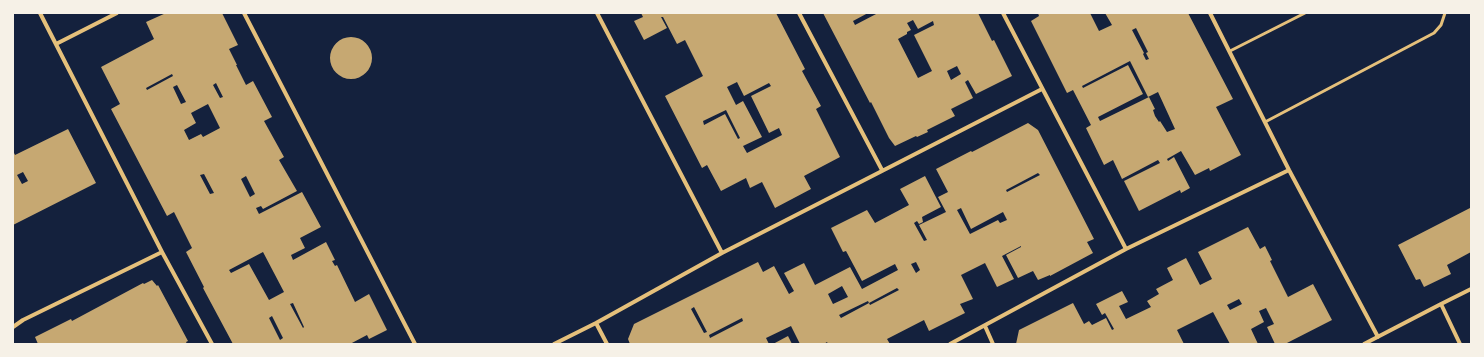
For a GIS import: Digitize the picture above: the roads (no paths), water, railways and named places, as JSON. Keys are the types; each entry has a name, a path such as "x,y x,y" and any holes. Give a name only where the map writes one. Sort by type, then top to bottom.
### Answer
{"street":[{"path":"40,13 162,252 212,344"},
{"path":"56,44 117,13"},
{"path":"244,13 415,344"},
{"path":"597,13 722,253"},
{"path":"800,13 882,170"},
{"path":"1003,13 1126,249"},
{"path":"1210,13 1289,170 1378,337"},
{"path":"554,344 596,323 722,253 1042,89"},
{"path":"950,344 1126,249 1289,170"},
{"path":"13,327 23,320 162,252"},
{"path":"1364,344 1471,289"},
{"path":"1441,304 1460,344"},
{"path":"596,323 607,344"},
{"path":"985,326 994,344"}],"lane":[{"path":"1230,51 1305,13"},
{"path":"1265,122 1434,33 1441,25 1445,13"}]}
